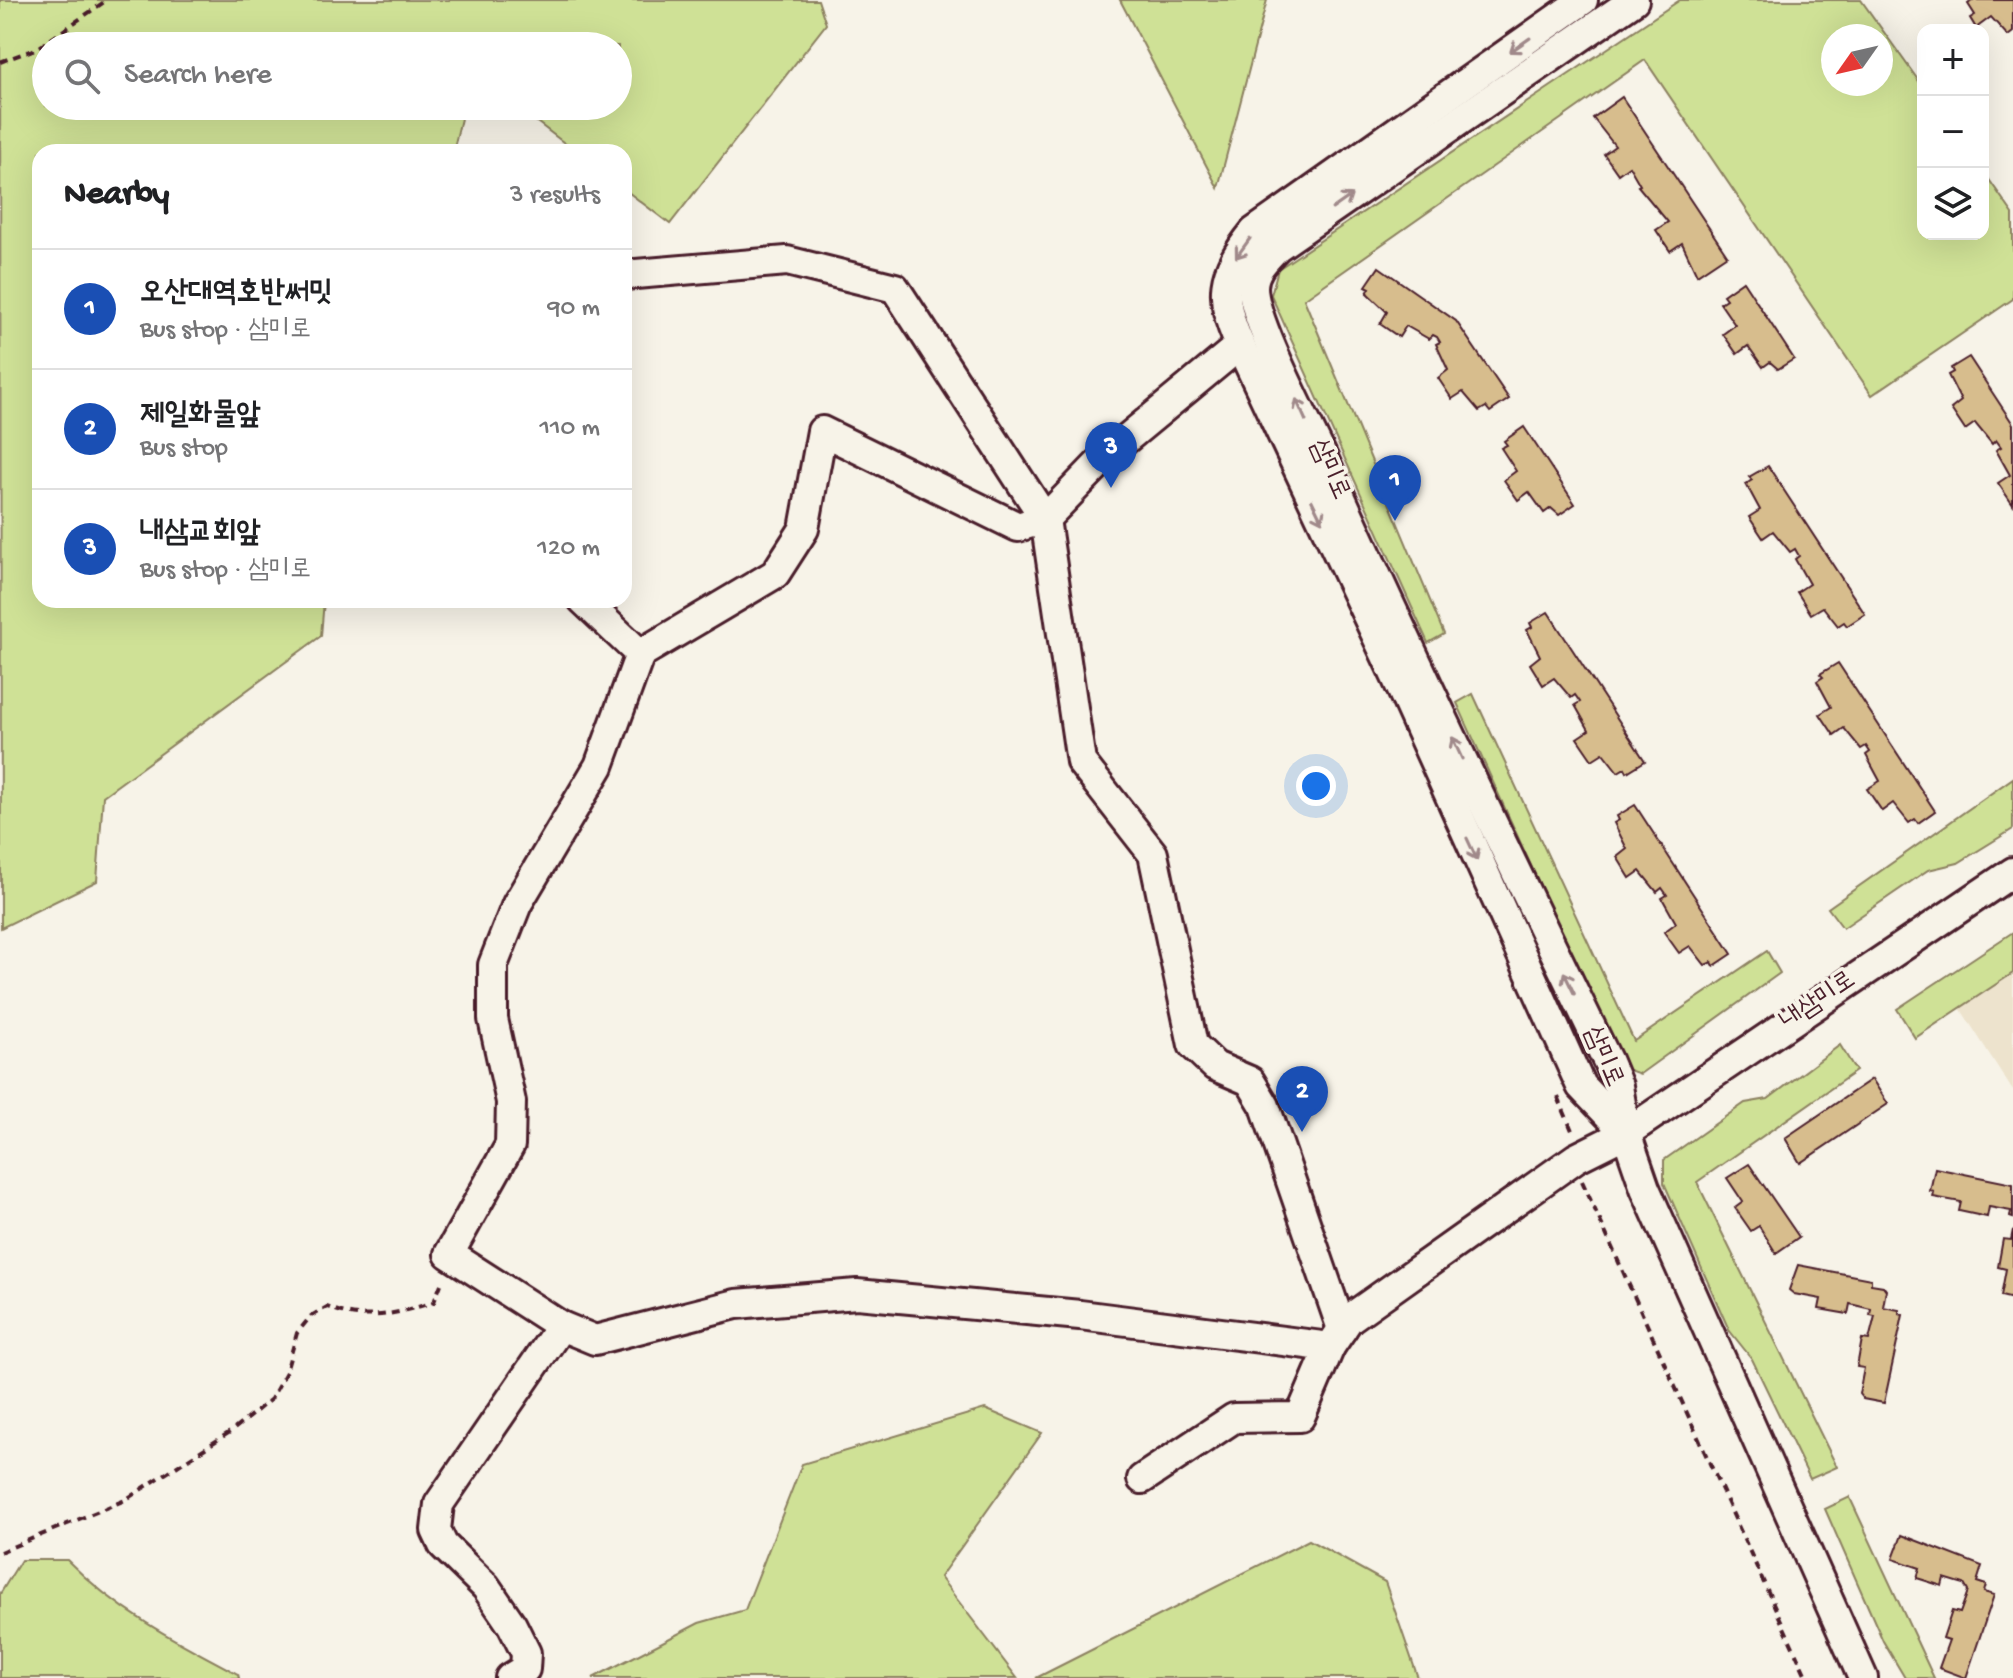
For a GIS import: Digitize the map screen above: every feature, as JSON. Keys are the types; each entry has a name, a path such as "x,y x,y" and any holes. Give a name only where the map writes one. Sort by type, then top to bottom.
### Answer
{"street":[{"name":"삼미로","path":"1583,0 1254,232 1225,278 1226,303 1240,345 1397,679 1581,1086 1626,1133"},
{"name":"삼미로","path":"1634,0 1277,247 1258,267 1253,287 1271,344 1493,827 1613,1074 1626,1133 1645,1188 1863,1678"},
{"path":"632,274 787,261 895,288 1045,519 1081,762 1153,854 1193,1045 1215,1066 1250,1081 1265,1106 1336,1338 1300,1417 1234,1418 1142,1479"},
{"path":"1240,345 1108,454 1045,519 1018,527 822,431 804,529 775,574 640,654 599,766 517,904 493,965 493,1019 511,1102 510,1145 449,1254 561,1326 595,1340 736,1304 857,1294 1336,1338"},
{"path":"591,608 640,654"},
{"name":"내삼미로","path":"1336,1338 1349,1319 1576,1158 1626,1133 2013,872"},
{"path":"510,1678 525,1669 526,1653 486,1587 443,1545 436,1530 439,1504 561,1326"}],"path":[{"path":"61,32 107,0"},
{"path":"0,62 32,50"},
{"path":"0,1552 125,1500 233,1430 271,1399 286,1372 297,1333 319,1311 327,1307 348,1315 381,1318 434,1302 449,1254"}],"shaded area":[{"path":"2013,973 2013,1091 1960,1008"}],"green space":[{"path":"0,0 818,0 826,24 670,224 632,195 632,144 566,144 534,120 632,120 632,32 32,32 32,120 461,120 455,144 32,144 32,608 323,608 321,636 103,796 97,881 1,928"},
{"path":"1120,0 1267,0 1218,188"},
{"path":"1680,0 1861,0 1878,24 1821,24 1821,96 1893,96 1893,45 1917,79 1917,240 1989,240 1989,180 2013,214 2013,299 1872,395 1645,60 1304,299 1444,634 1428,643 1271,295 1278,269"},
{"path":"1473,694 1634,1041 1767,951 1780,973 1640,1074 1623,1068 1457,703"},
{"path":"2013,778 2013,829 1958,863 1928,870 1843,928 1828,908"},
{"path":"2013,932 2013,973 1915,1038 1897,1009"},
{"path":"1840,1045 1856,1071 1697,1182 1837,1467 1810,1479 1752,1359 1729,1330 1664,1183 1664,1160 1745,1103 1768,1099"},
{"path":"985,1409 1042,1433 940,1577 1017,1678 593,1678 699,1623 745,1610 802,1464"},
{"path":"1850,1497 1934,1678 1905,1678 1883,1641 1825,1509"},
{"path":"1309,1540 1385,1582 1418,1678 1036,1678"},
{"path":"21,1560 67,1560 126,1610 238,1674 239,1678 0,1678 0,1594"}],"building":[{"path":"1973,0 2013,0 2013,32 2008,36 1991,17 1981,24 1974,24 1970,18 1975,15 1968,4"},
{"path":"1622,97 1727,255 1697,275 1682,243 1670,251 1656,230 1668,222 1638,186 1629,166 1618,174 1604,154 1615,146 1593,118"},
{"path":"1379,267 1456,321 1509,399 1490,412 1486,407 1479,411 1463,392 1452,399 1438,378 1448,370 1436,344 1440,342 1437,337 1433,335 1429,339 1406,326 1399,337 1380,324 1387,312 1367,293 1370,288 1366,286"},
{"path":"1743,281 1794,359 1778,369 1770,362 1763,367 1748,346 1737,354 1723,334 1735,325 1720,303 1726,299 1723,295"},
{"path":"1969,357 2013,424 2013,505 1998,483 2010,475 1996,450 2001,447 1996,440 1992,444 1975,423 1965,430 1951,409 1961,401 1948,375 1953,372 1951,368"},
{"path":"1524,427 1575,504 1559,515 1551,508 1544,513 1529,492 1518,500 1504,480 1516,471 1501,448 1507,445 1504,441"},
{"path":"1768,466 1865,614 1847,626 1844,622 1838,626 1823,607 1811,614 1797,592 1809,584 1795,559 1799,556 1795,549 1790,552 1773,531 1763,538 1749,517 1760,510 1746,484 1752,480 1749,477"},
{"path":"1548,612 1645,761 1627,772 1625,768 1618,772 1603,753 1592,760 1577,738 1589,730 1575,705 1580,702 1575,695 1571,698 1554,678 1543,685 1530,664 1540,656 1527,630 1532,627 1530,623"},
{"path":"1838,663 1935,811 1918,823 1915,819 1909,823 1893,803 1882,811 1867,789 1880,781 1866,755 1870,752 1866,746 1861,749 1844,728 1834,735 1820,714 1831,707 1817,681 1823,677 1820,674"},
{"path":"1635,805 1732,954 1714,966 1712,962 1705,965 1690,946 1679,953 1664,932 1676,923 1662,898 1667,895 1662,888 1657,892 1640,871 1630,878 1617,857 1627,849 1614,823 1619,820 1617,816"},
{"path":"1872,1079 1888,1104 1800,1163 1785,1138"},
{"path":"1749,1164 1799,1237 1776,1253 1759,1226 1751,1231 1735,1208 1743,1202 1727,1178"},
{"path":"1935,1168 2013,1184 2013,1218 2010,1217 2011,1211 1989,1207 1987,1217 1959,1211 1961,1202 1933,1197 1934,1192 1930,1191"},
{"path":"2013,1230 2013,1299 2001,1296 2006,1269 1998,1267 2003,1239 2011,1240"},
{"path":"1798,1265 1871,1279 1871,1284 1883,1286 1886,1290 1883,1307 1899,1310 1899,1314 1903,1315 1884,1403 1863,1399 1859,1394 1864,1368 1857,1367 1862,1339 1869,1340 1875,1316 1870,1315 1871,1309 1850,1304 1848,1314 1819,1309 1821,1299 1794,1294 1789,1290"},
{"path":"1902,1535 1982,1566 1977,1582 1986,1585 1984,1592 1994,1595 1966,1678 1939,1668 1949,1640 1943,1638 1952,1611 1960,1613 1968,1591 1964,1584 1944,1578 1942,1586 1917,1578 1920,1568 1893,1559"}],"place":[{"name":"내삼교회앞","path":"1111,488"},
{"name":"오산대역호반써밋","path":"1395,521"},
{"name":"제일화물앞","path":"1302,1132"}]}
